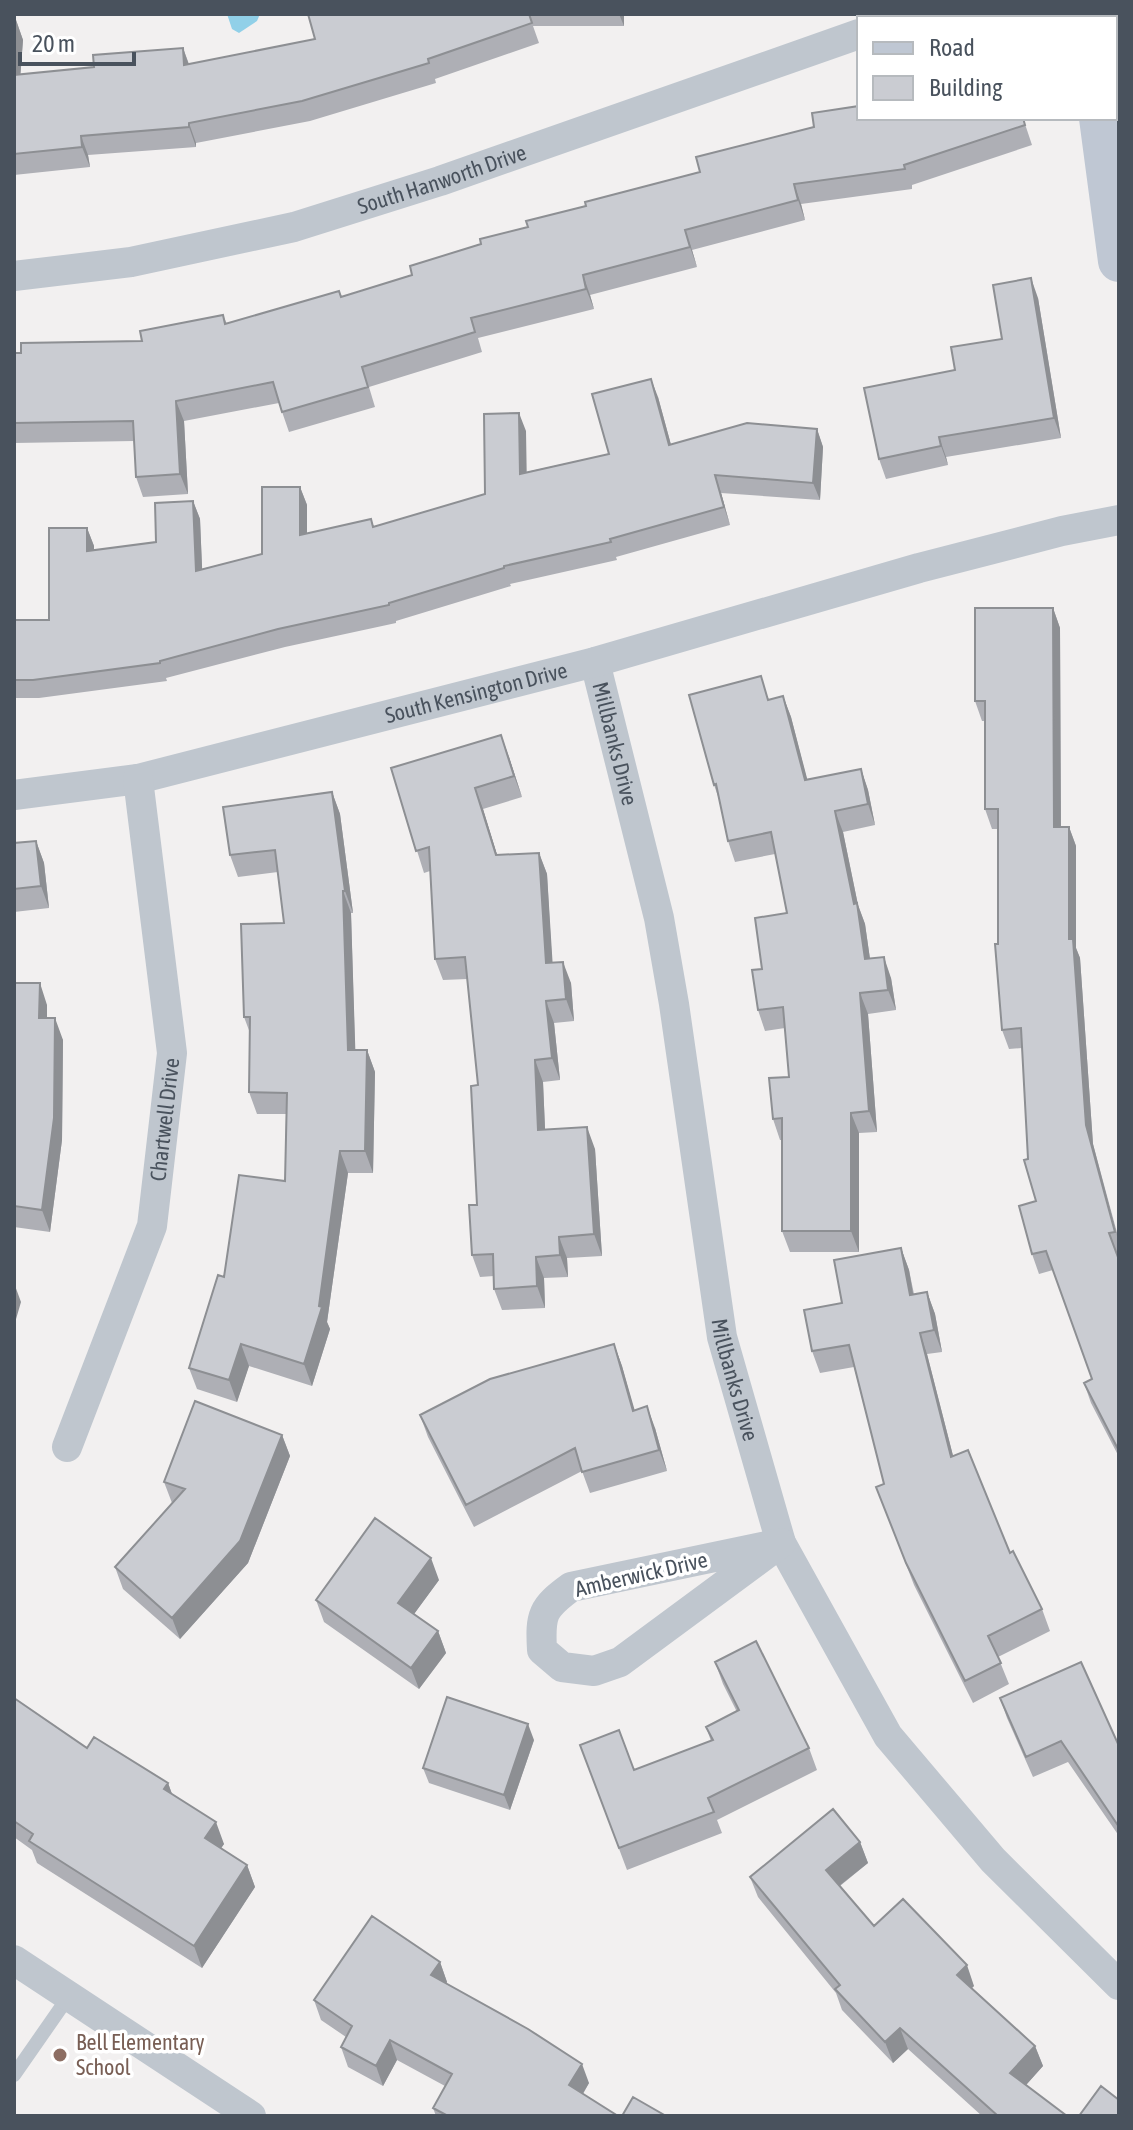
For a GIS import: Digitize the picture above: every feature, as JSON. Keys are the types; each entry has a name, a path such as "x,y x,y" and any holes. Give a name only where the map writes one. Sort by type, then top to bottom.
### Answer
{"street":[{"name":"South Hanworth Drive","path":"14,276 131,262 294,227 440,181 857,35"},
{"path":"1100,120 1119,261"},
{"name":"South Kensington Drive","path":"14,795 138,779 595,662 919,568 1062,531 1119,520"},
{"name":"Millbanks Drive","path":"595,662 659,918 722,1337 781,1543 888,1736 993,1860 1119,1985"},
{"name":"Chartwell Drive","path":"67,1447 152,1226 172,1053 138,779"},
{"name":"Amberwick Drive","path":"781,1543 620,1662 594,1671 562,1667 542,1650 540,1620 551,1602 571,1587 781,1543"},
{"path":"14,1960 251,2116"}],"lane":[{"path":"14,2075 69,1996"}],"water":[{"path":"227,14 260,14 257,21 239,33 232,29"}],"building":[{"path":"308,14 529,14 532,23 428,59 429,63 302,101 189,123 189,127 81,136 82,147 14,154 14,75 94,67 93,55 183,48 184,65 315,39"},
{"path":"857,106 857,120 1024,120 1025,125 904,165 905,169 794,184 798,200 685,230 690,247 583,275 586,289 471,318 475,332 362,367 368,387 282,412 273,382 176,401 180,474 136,477 133,421 14,423 14,353 21,353 21,343 142,341 140,331 223,315 225,324 339,291 341,297 412,275 410,266 481,244 480,239 528,227 526,221 700,172 696,157 814,127 812,113"},
{"path":"1031,278 1054,418 939,437 941,446 879,459 864,388 955,370 951,347 1002,339 993,285"},
{"path":"651,379 669,445 747,423 817,429 813,483 715,475 724,507 610,539 611,542 504,566 389,605 278,629 160,663 14,680 14,620 49,620 49,528 87,528 87,551 156,542 155,503 193,501 196,571 262,554 262,487 300,487 300,535 371,519 373,527 485,494 484,414 519,413 520,474 609,454 592,394"},
{"path":"975,608 1053,608 1054,827 1069,827 1069,939 1073,939 1086,1125 1115,1232 1109,1233 1119,1260 1119,1451 1084,1383 1092,1379 1046,1251 1032,1254 1019,1206 1036,1201 1024,1160 1028,1159 1021,1028 1002,1030 995,944 998,944 998,809 985,809 985,701 975,701"},
{"path":"761,676 768,700 783,696 805,780 861,769 868,804 835,811 854,904 857,903 865,959 884,957 888,990 860,993 869,1111 851,1113 851,1231 782,1231 782,1118 773,1119 769,1078 789,1077 783,1007 758,1010 752,970 762,969 755,918 787,913 771,832 728,841 716,784 689,695"},
{"path":"501,735 514,776 475,788 496,855 539,853 546,963 563,962 566,999 546,1001 552,1058 535,1060 538,1130 587,1127 594,1234 559,1237 560,1255 536,1257 537,1286 494,1289 493,1254 472,1255 469,1205 477,1205 471,1086 478,1085 465,957 435,959 429,847 416,851 391,768"},
{"path":"332,792 345,891 348,1050 367,1050 365,1151 340,1151 319,1306 322,1307 304,1364 241,1344 229,1380 189,1368 218,1275 224,1277 239,1175 285,1181 287,1093 249,1092 250,1017 244,1017 241,924 284,923 275,850 230,855 223,807"},
{"path":"36,841 41,886 14,889 14,843"},
{"path":"14,983 40,983 39,1018 55,1018 54,1118 42,1210 14,1206"},
{"path":"901,1248 910,1295 927,1292 934,1330 920,1333 951,1457 968,1450 1010,1553 1013,1551 1042,1609 988,1636 1001,1663 965,1681 906,1563 876,1487 884,1484 849,1345 812,1351 804,1310 842,1303 834,1260"},
{"path":"614,1344 633,1411 647,1406 659,1450 582,1472 575,1448 466,1505 420,1415 490,1379"},
{"path":"195,1401 282,1435 240,1541 172,1618 115,1567 185,1489 164,1482"},
{"path":"375,1518 431,1558 398,1603 438,1631 411,1668 316,1600"},
{"path":"756,1641 809,1748 708,1798 714,1812 619,1848 580,1745 619,1730 634,1770 713,1740 706,1727 739,1710 715,1662"},
{"path":"1081,1662 1119,1746 1119,1827 1061,1741 1026,1757 1000,1698"},
{"path":"447,1697 528,1724 504,1795 423,1768"},
{"path":"14,1698 87,1748 94,1737 168,1783 164,1789 216,1822 205,1838 247,1865 194,1946 29,1841 33,1834 14,1821"},
{"path":"833,1809 860,1842 826,1870 874,1926 903,1899 967,1965 957,1975 1035,2046 1010,2073 1067,2116 998,2116 900,2028 885,2042 835,1989 840,1985 750,1877"},
{"path":"372,1916 440,1962 431,1975 528,2029 582,2064 569,2085 618,2116 448,2116 433,2108 452,2074 390,2040 376,2066 341,2047 352,2026 314,2000"},
{"path":"1101,2086 1119,2100 1119,2116 1079,2116"},
{"path":"633,2097 666,2116 622,2116"}],"place":[{"name":"Bell Elementary School","path":"60,2055"}]}
